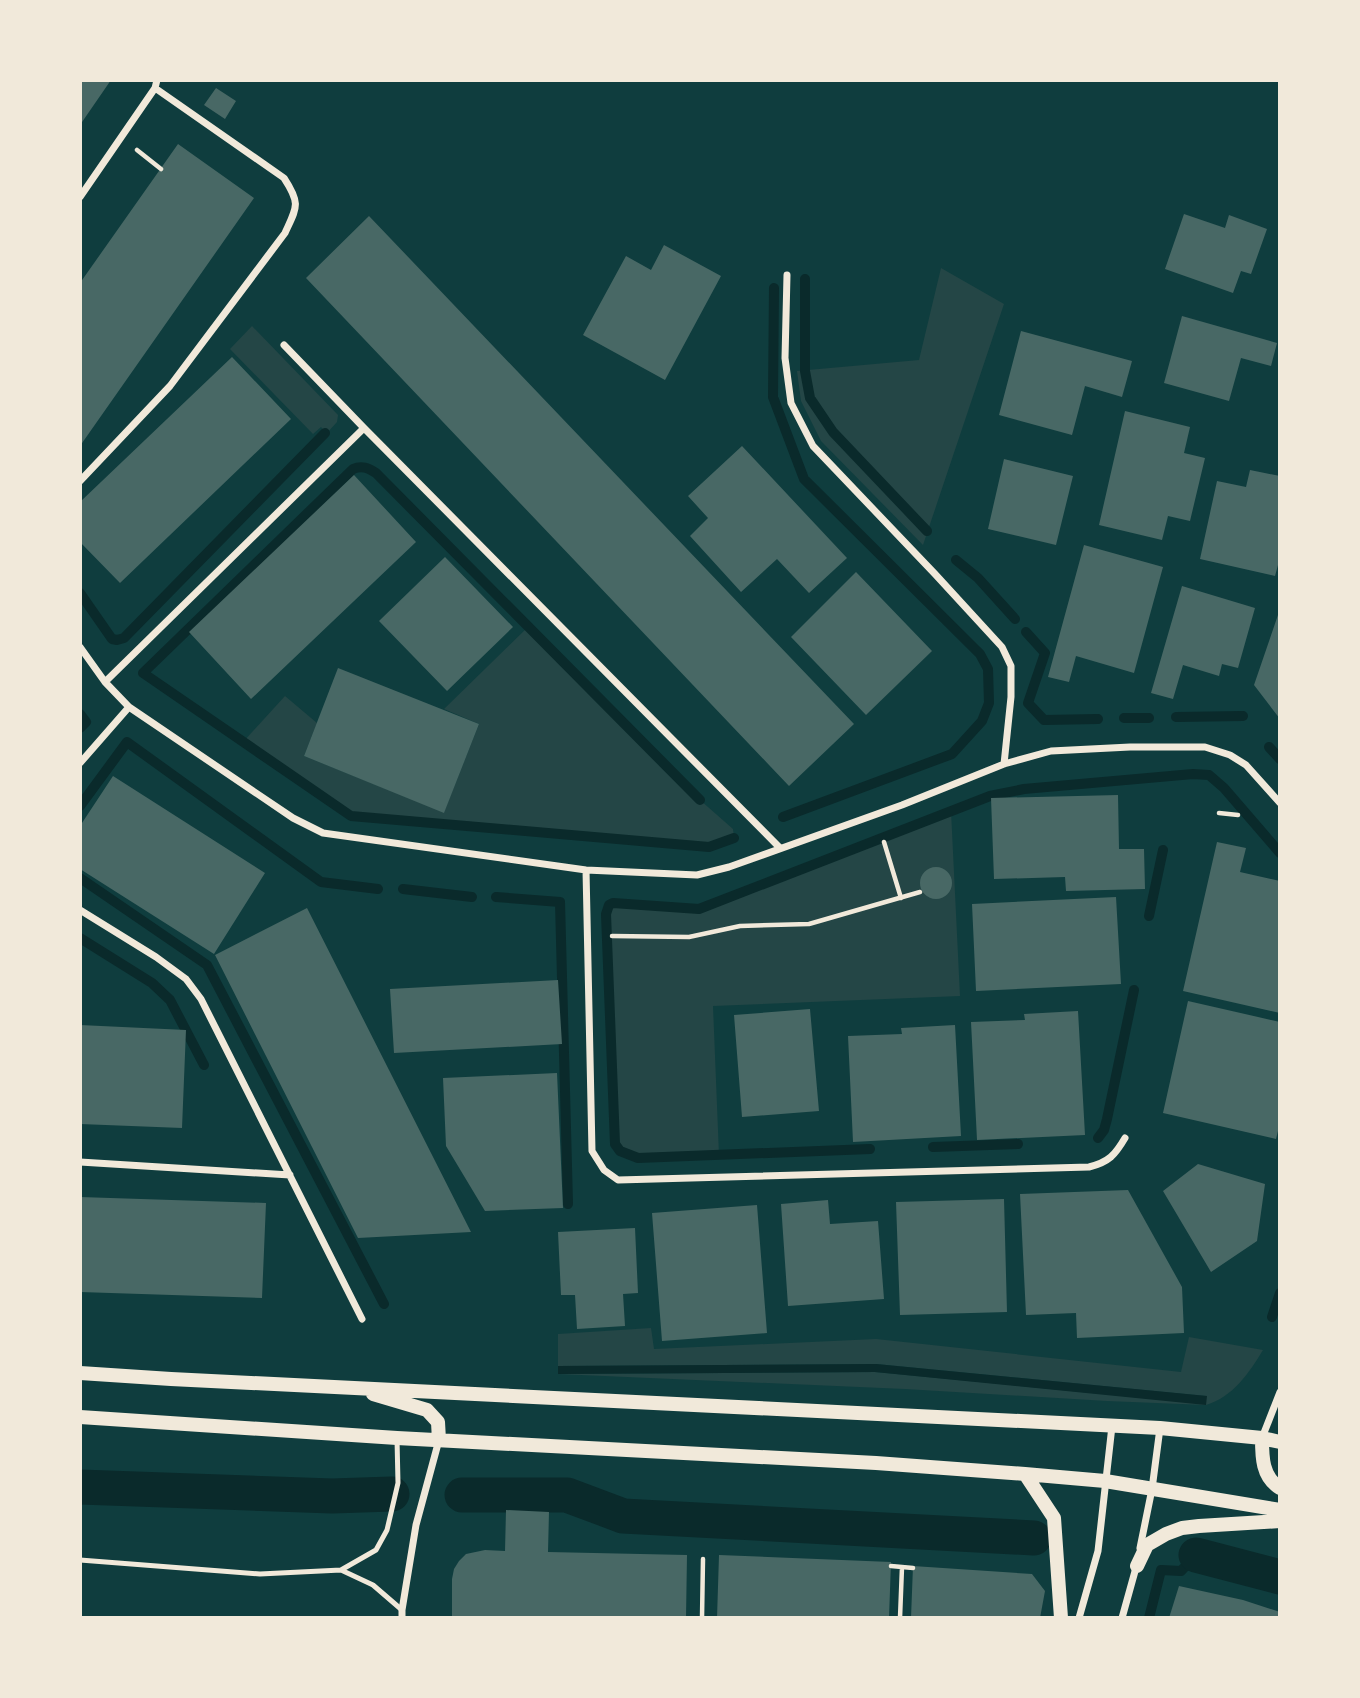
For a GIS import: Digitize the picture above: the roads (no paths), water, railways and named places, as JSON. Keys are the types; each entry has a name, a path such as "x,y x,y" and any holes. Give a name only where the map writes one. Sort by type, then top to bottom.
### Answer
{"main road":[{"path":"80,1373 1160,1428 1279,1442"},
{"path":"348,1387 428,1410 438,1422 439,1440"},
{"path":"80,1417 1025,1474 1105,1481 1279,1510"},
{"path":"1262,1438 1265,1470 1274,1485 1279,1488"},
{"path":"1025,1474 1054,1518 1061,1618"},
{"path":"1137,1566 1147,1545 1182,1528 1279,1521"}],"street":[{"path":"80,197 156,84 284,178 294,194 296,209 285,233 170,386 80,481"},
{"path":"787,275 785,358 792,404 813,446 1002,647 1011,666 1011,697 1003,764"},
{"path":"284,345 780,848"},
{"path":"105,682 364,428"},
{"path":"80,647 105,682 129,707 293,818 323,833 586,870 697,875 729,867 902,805 1003,764 1051,751 1205,747 1230,755 1245,765 1279,803"},
{"path":"80,763 129,707"},
{"path":"586,870 592,1151 604,1170 618,1180 1089,1167 1104,1164 1125,1138"},
{"path":"80,910 186,978 201,999 362,1319"},
{"path":"80,1162 290,1175"},
{"path":"1262,1438 1279,1392"},
{"path":"1079,1618 1098,1551 1112,1426"},
{"path":"1122,1618 1137,1566 1152,1489 1160,1428"},
{"path":"402,1614 416,1525 439,1440"}],"lane":[{"path":"80,1560 260,1574 341,1570 376,1550 387,1530 398,1483 397,1438"},
{"path":"341,1570 382,1591 402,1614"}],"waterway":[{"path":"805,279 805,371 810,398 833,432 927,531"},
{"path":"774,288 773,397 804,479 980,654 988,669 989,703 982,721 952,754 783,817"},
{"path":"80,593 112,639 124,638 325,433"},
{"path":"700,800 376,473 365,468 353,469 143,673 351,816 709,847 734,838"},
{"path":"956,560 978,578 1015,619"},
{"path":"1026,632 1045,653 1028,703 1044,720 1098,719"},
{"path":"80,714 86,722 80,728"},
{"path":"1176,717 1243,716"},
{"path":"1124,718 1149,718"},
{"path":"80,806 127,742 321,882 378,889"},
{"path":"1269,747 1280,759"},
{"path":"870,1149 638,1158 620,1151 615,1144 606,914 609,905 613,903 699,909 990,796 1024,789 1193,774 1209,775 1224,788 1280,853"},
{"path":"1149,916 1163,850"},
{"path":"80,878 207,965 384,1304"},
{"path":"403,889 472,897"},
{"path":"496,897 560,902 568,1204"},
{"path":"80,938 152,983 170,1000 204,1065"},
{"path":"1098,1138 1107,1119 1134,990"},
{"path":"933,1147 1018,1144"},
{"path":"1272,1317 1280,1293"},
{"path":"80,1487 332,1496 392,1494"},
{"path":"462,1495 567,1495 623,1516 1034,1538"},
{"path":"1149,1618 1161,1570 1181,1571 1196,1555"},
{"path":"1196,1555 1280,1577"}]}
